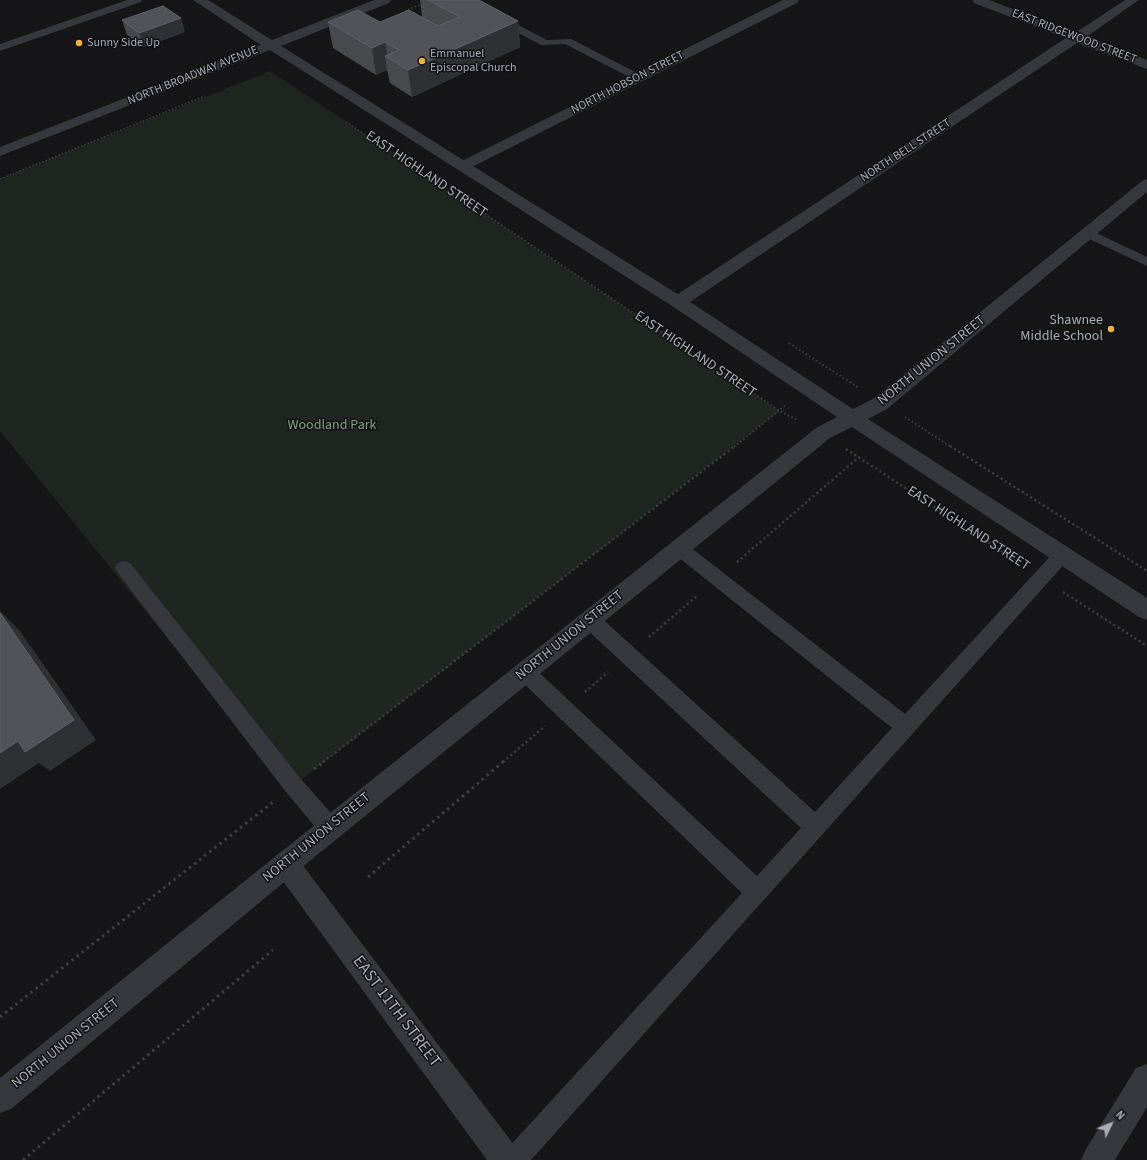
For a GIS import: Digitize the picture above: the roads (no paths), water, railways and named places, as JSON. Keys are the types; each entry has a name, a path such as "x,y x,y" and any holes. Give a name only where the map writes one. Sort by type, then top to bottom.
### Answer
{"street":[{"name":"EAST HIGHLAND STREET","path":"199,0 678,302 852,418 1147,610"},
{"name":"NORTH BROADWAY AVENUE","path":"0,152 385,0"},
{"name":"NORTH HOBSON STREET","path":"463,166 793,0"},
{"name":"EAST RIDGEWOOD STREET","path":"978,0 1147,66"},
{"name":"NORTH BELL STREET","path":"678,302 1133,0"},
{"name":"NORTH UNION STREET","path":"0,1098 330,828 823,433 880,404 1147,184"},
{"name":"EAST 11TH STREET","path":"286,864 506,1160"},
{"path":"1097,1160 1147,1079"}],"lane":[{"path":"0,48 137,0"},
{"path":"462,0 545,43 567,41 639,78"},
{"path":"1088,233 1147,262"},
{"path":"679,548 906,727"},
{"path":"514,1160 1062,555"},
{"path":"124,568 294,786 330,828"},
{"path":"590,620 816,827"},
{"path":"525,672 757,892"}],"place":[{"name":"Sunny Side Up","path":"79,43"},
{"name":"Emmanuel Episcopal Church","path":"422,61"},
{"name":"Shawnee Middle School","path":"1111,329"}],"park label":[{"name":"Woodland Park","path":"332,426"}]}
